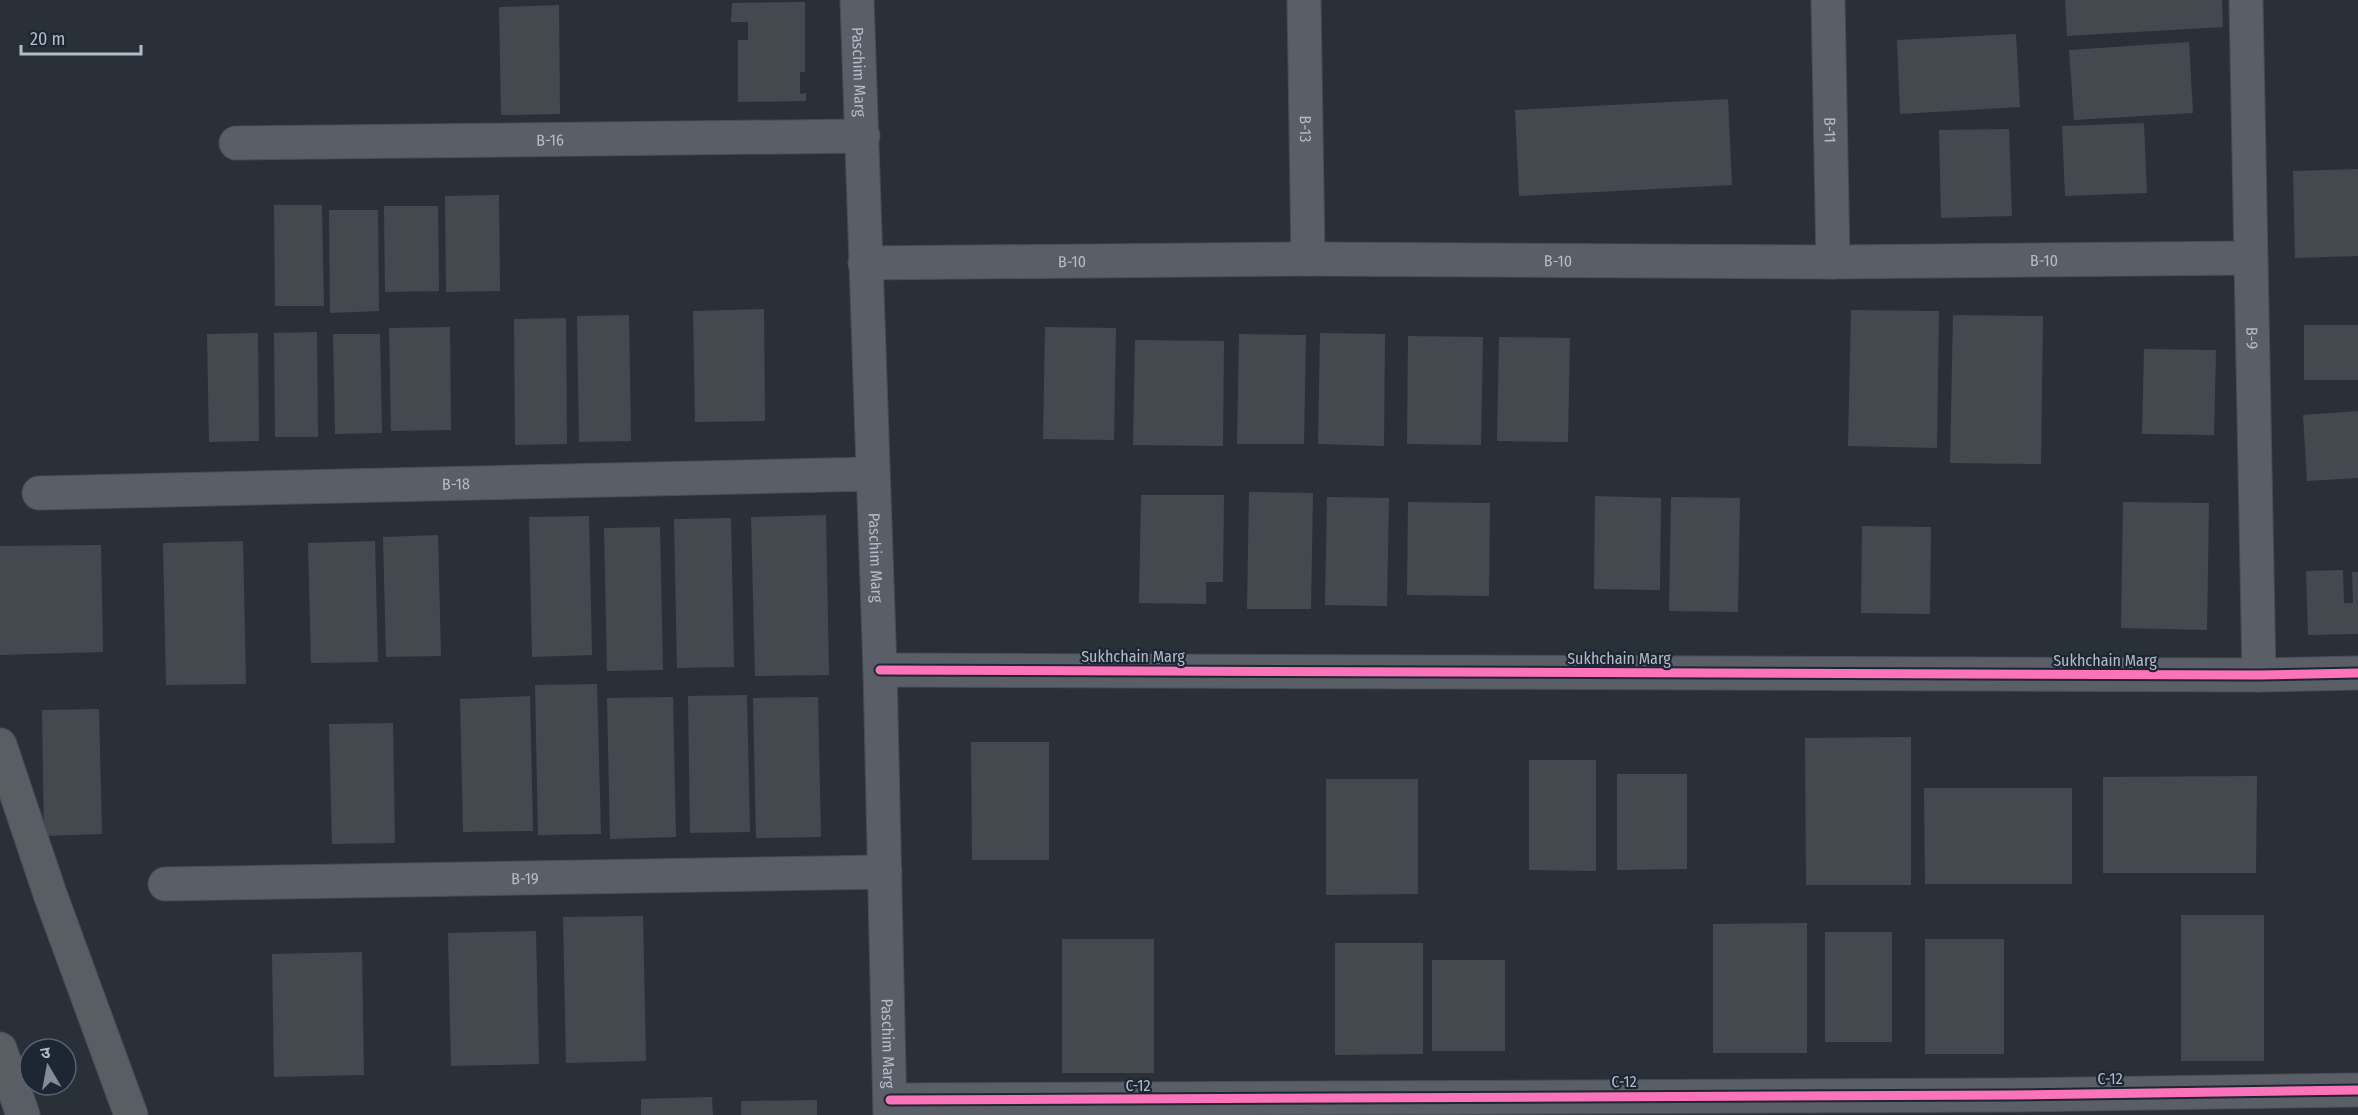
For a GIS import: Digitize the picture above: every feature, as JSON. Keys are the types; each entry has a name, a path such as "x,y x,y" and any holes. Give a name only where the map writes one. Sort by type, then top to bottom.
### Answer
{"street":[{"name":"Paschim Marg","path":"857,0 880,670 890,1108"},
{"name":"B-13","path":"1304,0 1308,259"},
{"name":"B-11","path":"1828,0 1833,262"},
{"name":"B-9","path":"2246,0 2259,675"},
{"name":"B-16","path":"236,143 863,136"},
{"name":"B-10","path":"865,263 1308,259 1833,262 2250,258"},
{"name":"B-18","path":"39,493 872,474"},
{"name":"Sukhchain Marg","path":"880,670 2259,675 2358,673"},
{"path":"0,745 50,894 131,1115"},
{"name":"B-19","path":"165,884 885,872"},
{"path":"0,1049 23,1115"},
{"name":"C-12","path":"890,1108 1337,1107 1703,1095 2010,1105 2358,1090"}],"building":[{"path":"2065,0 2222,0 2223,27 2067,36"},
{"path":"805,2 805,72 800,72 800,94 806,93 806,101 738,102 738,40 748,40 748,22 731,22 732,3"},
{"path":"559,5 560,114 501,115 499,7"},
{"path":"2016,34 2020,107 1900,114 1897,40"},
{"path":"2189,42 2193,113 2074,120 2069,50"},
{"path":"1728,99 1732,185 1519,196 1515,110"},
{"path":"2144,123 2147,193 2065,196 2062,126"},
{"path":"2009,129 2012,216 1941,218 1939,130"},
{"path":"2358,169 2358,256 2295,258 2293,171"},
{"path":"499,195 500,291 446,292 445,196"},
{"path":"274,205 322,205 324,306 275,306"},
{"path":"384,206 438,206 439,291 385,292"},
{"path":"329,210 378,210 379,311 330,313"},
{"path":"764,309 765,421 695,422 693,311"},
{"path":"1851,310 1939,311 1937,448 1848,446"},
{"path":"629,315 631,441 579,442 577,316"},
{"path":"1953,315 2043,316 2041,464 1950,463"},
{"path":"566,318 567,444 515,445 514,319"},
{"path":"2304,325 2358,325 2358,380 2304,380"},
{"path":"450,327 451,430 391,431 389,328"},
{"path":"1045,327 1116,328 1114,440 1043,439"},
{"path":"317,332 318,437 275,437 274,333"},
{"path":"258,333 259,441 209,442 207,334"},
{"path":"1320,333 1385,334 1384,446 1318,444"},
{"path":"333,334 380,334 382,433 335,434"},
{"path":"1239,334 1306,335 1304,444 1237,444"},
{"path":"1408,336 1483,337 1481,445 1407,444"},
{"path":"1499,337 1570,338 1568,442 1497,441"},
{"path":"1135,340 1224,341 1223,446 1133,445"},
{"path":"2144,349 2216,350 2214,435 2142,434"},
{"path":"2358,411 2358,478 2307,481 2303,415"},
{"path":"1249,492 1313,493 1311,609 1247,609"},
{"path":"1141,495 1224,495 1223,582 1206,582 1206,604 1139,603"},
{"path":"1595,496 1661,498 1660,590 1594,589"},
{"path":"1327,497 1389,498 1387,606 1325,605"},
{"path":"1671,497 1740,498 1738,612 1669,611"},
{"path":"1408,502 1490,503 1489,596 1407,595"},
{"path":"2123,502 2209,503 2207,630 2121,628"},
{"path":"826,515 829,675 755,676 751,517"},
{"path":"589,516 592,655 532,657 529,517"},
{"path":"731,518 734,667 677,668 674,519"},
{"path":"1862,526 1931,527 1930,614 1861,613"},
{"path":"660,527 663,670 607,671 604,528"},
{"path":"438,535 441,656 386,657 383,537"},
{"path":"243,541 246,684 166,685 163,543"},
{"path":"375,541 378,662 311,663 308,543"},
{"path":"101,545 103,652 0,655 0,546"},
{"path":"2343,570 2344,603 2353,603 2352,572 2358,572 2358,634 2308,635 2306,571"},
{"path":"597,684 601,834 538,835 535,685"},
{"path":"747,695 750,832 690,833 688,696"},
{"path":"530,696 533,831 463,832 460,699"},
{"path":"673,697 676,837 610,839 607,698"},
{"path":"818,697 821,837 756,838 753,698"},
{"path":"99,709 102,834 44,836 42,710"},
{"path":"393,723 395,843 332,844 329,724"},
{"path":"1911,737 1911,885 1806,885 1805,738"},
{"path":"971,742 1049,742 1049,860 972,860"},
{"path":"1529,760 1596,760 1596,871 1529,870"},
{"path":"1617,774 1687,774 1687,869 1617,870"},
{"path":"2257,776 2256,873 2103,873 2103,777"},
{"path":"1326,779 1418,779 1418,894 1326,895"},
{"path":"1924,788 2072,788 2072,884 1925,884"},
{"path":"2181,915 2264,915 2264,1061 2181,1061"},
{"path":"643,916 646,1061 566,1063 563,917"},
{"path":"1807,923 1807,1053 1713,1053 1713,924"},
{"path":"536,931 539,1064 451,1066 448,933"},
{"path":"1825,932 1892,932 1892,1042 1825,1042"},
{"path":"1062,939 1154,939 1154,1073 1062,1073"},
{"path":"1925,939 2004,939 2004,1054 1925,1054"},
{"path":"1335,943 1423,943 1423,1054 1335,1055"},
{"path":"362,952 364,1075 274,1077 272,954"},
{"path":"1432,960 1505,960 1505,1051 1432,1051"},
{"path":"712,1097 713,1115 641,1115 641,1099"},
{"path":"817,1100 817,1115 741,1115 741,1101"}],"cycle path":[{"path":"880,670 2259,675 2358,673"},
{"path":"890,1100 2010,1095 2358,1090"}]}
